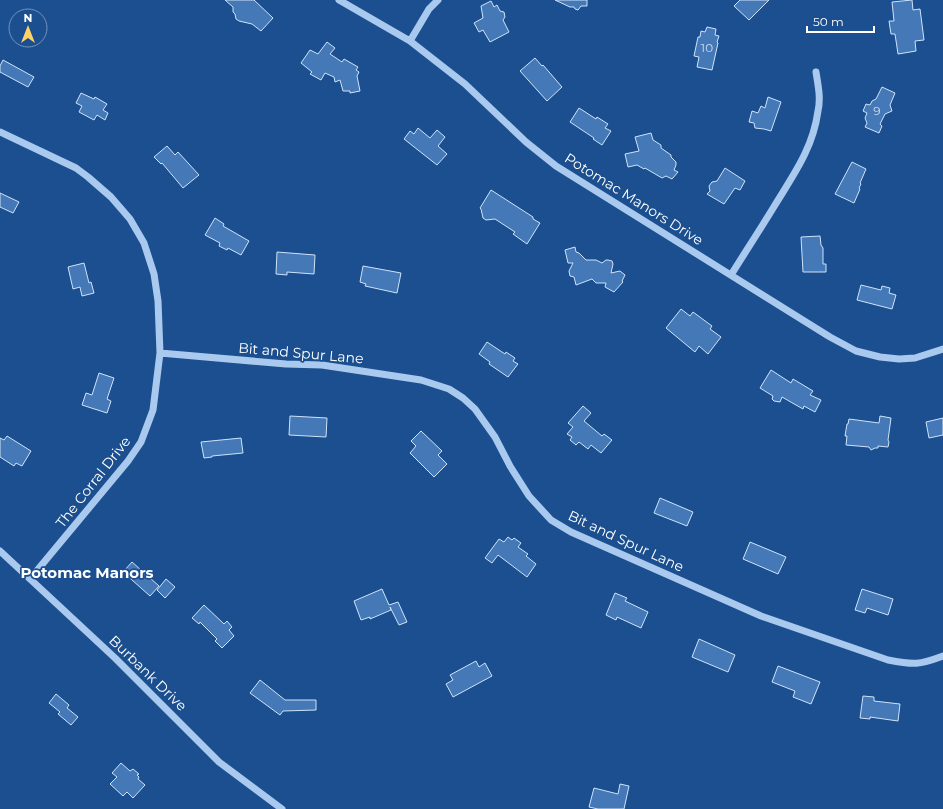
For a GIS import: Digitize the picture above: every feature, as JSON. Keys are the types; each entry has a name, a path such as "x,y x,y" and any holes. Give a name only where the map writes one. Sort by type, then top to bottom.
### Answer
{"street":[{"name":"Potomac Manors Drive","path":"339,0 410,41 465,84 526,142 556,166 830,337 856,351 880,357 898,359 915,358 943,349"},
{"path":"410,41 429,9 438,0"},
{"path":"732,275 808,150 813,135 820,98 816,72"},
{"name":"The Corral Drive","path":"0,132 76,168 111,197 130,219 144,243 154,274 158,300 160,353 153,410 141,442 128,461 30,579"},
{"name":"Bit and Spur Lane","path":"160,353 278,363 322,365 421,380 449,389 463,398 495,436 510,466 529,496 551,520 571,532 760,616 888,660 907,664 922,663 943,656"},
{"name":"Burbank Drive","path":"0,551 115,658 219,762 282,809"}],"building":[{"path":"225,0 254,0 273,18 261,31 252,24 236,19 233,12 233,7"},
{"path":"555,0 587,0 587,6 581,6 578,10"},
{"path":"740,0 769,0 749,20 734,6"},
{"path":"912,0 913,10 920,9 924,40 915,41 916,51 898,54 895,34 891,34 889,21 894,21 892,2"},
{"path":"491,1 494,7 497,5 500,11 504,12 505,17 503,20 509,32 490,42 483,30 479,32 474,23 483,18 481,6"},
{"path":"707,27 716,29 715,35 719,36 712,70 697,67 699,57 694,56 698,37 700,37 701,31 705,32"},
{"path":"327,42 335,48 330,54 342,62 344,59 358,67 356,70 359,72 357,76 360,91 350,93 350,91 343,91 340,80 335,82 334,77 325,73 321,80 310,74 312,72 301,63 310,50 318,54"},
{"path":"535,58 562,87 547,101 520,71"},
{"path":"3,60 34,77 28,87 0,72 0,66"},
{"path":"882,87 895,93 890,105 892,111 885,114 880,124 882,126 879,133 865,127 867,123 865,118 867,113 863,111 866,104 870,105 872,101 876,99"},
{"path":"81,93 94,99 95,97 107,104 103,110 108,113 105,120 97,115 94,120 79,112 82,106 76,103"},
{"path":"768,97 781,102 771,131 755,128 754,123 749,122 752,111 758,113 761,106 765,108"},
{"path":"579,108 596,119 597,117 608,124 605,128 611,131 602,145 570,122"},
{"path":"418,128 430,138 437,130 445,137 438,146 447,154 437,165 404,139 410,131 414,134"},
{"path":"651,133 653,140 661,145 661,148 671,155 676,162 674,170 678,172 672,179 666,176 662,178 637,165 628,167 625,154 639,151 635,137"},
{"path":"167,146 175,155 178,152 199,175 183,188 162,163 161,164 154,157"},
{"path":"852,162 866,169 854,203 835,194"},
{"path":"725,168 745,181 740,190 735,188 724,204 707,194 710,191 709,186 712,182 717,181"},
{"path":"491,190 540,223 527,244 513,234 515,232 495,219 486,220 483,218 480,208"},
{"path":"0,193 19,202 13,213 0,207"},
{"path":"215,218 224,224 223,226 249,241 241,255 228,248 227,250 219,246 220,243 205,235"},
{"path":"820,236 821,245 823,248 823,264 826,264 826,272 803,272 801,237"},
{"path":"575,247 576,252 586,260 596,260 602,263 606,260 612,261 613,264 611,273 620,271 625,275 622,281 623,282 614,292 605,287 606,283 596,283 592,279 576,285 574,277 570,276 569,271 573,263 568,263 565,250"},
{"path":"277,252 315,255 314,274 287,272 287,275 276,274"},
{"path":"84,263 89,283 91,282 94,293 82,296 80,287 73,289 68,267"},
{"path":"363,266 401,273 397,293 365,286 366,284 360,282"},
{"path":"861,285 881,290 882,286 890,288 889,293 896,295 892,309 857,300"},
{"path":"681,309 690,316 693,312 712,326 710,329 721,337 708,354 699,346 695,352 666,328"},
{"path":"487,342 505,354 506,352 515,358 513,361 518,364 508,377 489,364 490,362 479,354"},
{"path":"771,370 791,383 793,379 813,391 810,395 821,400 815,412 804,406 803,409 782,397 780,402 774,401 772,399 773,396 760,388"},
{"path":"99,373 114,378 107,399 111,401 107,413 82,405 86,393 92,395"},
{"path":"583,406 591,413 584,421 602,436 604,434 612,440 601,453 591,445 588,449 579,442 576,445 570,440 572,437 567,434 573,427 568,423"},
{"path":"290,416 327,418 326,437 289,435"},
{"path":"880,416 891,418 888,447 878,446 878,448 871,450 869,447 846,445 847,436 845,436 849,419 879,423"},
{"path":"943,418 943,435 929,438 926,422"},
{"path":"421,431 442,451 438,455 447,464 434,477 410,453 416,446 411,441"},
{"path":"7,436 31,451 22,466 16,463 14,466 0,457 0,438 4,440"},
{"path":"241,438 243,453 204,458 201,442"},
{"path":"660,498 693,512 687,526 654,513"},
{"path":"508,537 512,540 514,538 521,543 518,547 528,554 526,556 536,564 527,577 498,555 492,563 485,558 499,539 504,542"},
{"path":"750,542 786,557 778,574 743,559"},
{"path":"132,562 159,586 150,596 123,572"},
{"path":"166,579 175,587 165,598 157,590"},
{"path":"382,589 389,605 398,602 407,622 399,625 390,607 391,610 370,619 370,617 361,620 354,601"},
{"path":"862,589 893,599 888,615 867,608 865,613 855,610"},
{"path":"615,593 627,598 625,601 648,612 641,628 617,617 616,620 606,615"},
{"path":"204,605 224,624 227,621 232,627 229,630 234,636 222,648 215,641 217,639 200,622 199,624 192,618"},
{"path":"699,639 735,655 728,672 692,657"},
{"path":"476,661 479,667 485,663 492,676 453,697 446,684 453,680 450,675"},
{"path":"778,666 820,682 811,704 793,697 795,691 772,682"},
{"path":"260,680 285,700 316,700 316,710 283,711 280,715 250,693"},
{"path":"56,694 69,705 67,708 78,717 71,725 58,714 60,712 49,703"},
{"path":"863,696 874,697 874,701 900,704 898,721 870,717 870,719 860,718"},
{"path":"121,763 130,771 133,769 139,774 137,775 139,777 138,779 145,785 133,798 127,792 123,796 110,784 117,777 112,773"},
{"path":"620,784 629,786 624,809 598,809 589,807 594,788 618,794"}],"district":[{"name":"Potomac Manors","path":"87,572"}]}
